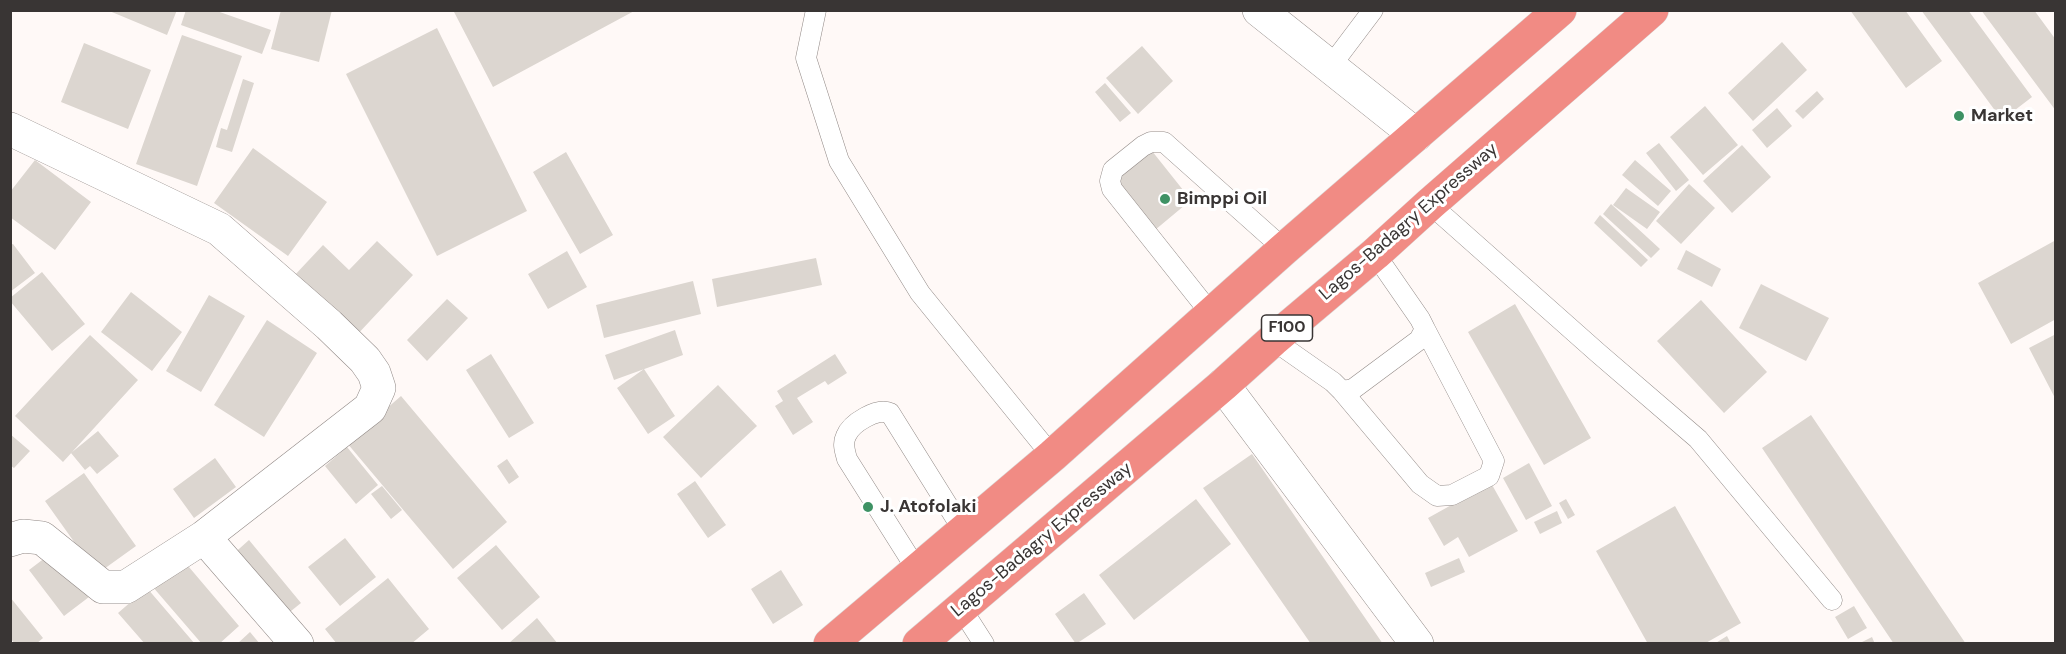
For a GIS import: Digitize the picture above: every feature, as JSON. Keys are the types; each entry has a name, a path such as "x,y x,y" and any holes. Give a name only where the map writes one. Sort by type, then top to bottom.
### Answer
{"highway":[{"path":"830,644 1052,456 1284,249 1560,10"},
{"name":"Lagos-Badagry Expressway","path":"919,644 1223,386 1272,340 1375,254 1653,10"}],"street":[{"path":"1259,10 1416,135"},
{"path":"10,129 219,229 329,325 365,360 374,373 379,388 370,408 204,537 126,587 103,587 42,538 23,536 10,540"},
{"path":"1223,386 1417,644"},
{"path":"204,537 297,644"}],"lane":[{"path":"816,10 806,58 839,160 920,293 1052,456"},
{"path":"1330,67 1373,10"},
{"path":"1212,315 1112,189 1110,181 1113,170 1143,146 1151,142 1164,142 1284,249"},
{"path":"1430,204 1698,439 1832,600"},
{"path":"1272,340 1333,382 1420,484 1437,496 1452,495 1489,477 1494,461 1420,319 1375,254"},
{"path":"1342,391 1353,389 1419,340 1425,329"},
{"path":"917,570 847,459 844,438 848,430 874,412 884,410 890,413 963,530"},
{"path":"961,608 984,644"}],"building":[{"path":"107,10 177,10 167,35"},
{"path":"186,10 214,10 271,30 262,54 181,25"},
{"path":"281,10 332,10 319,62 271,49"},
{"path":"453,10 636,10 493,87"},
{"path":"1850,10 1905,10 1942,61 1906,88"},
{"path":"1921,10 1968,10 2032,97 2002,120"},
{"path":"1981,10 2034,10 2056,40 2056,111"},
{"path":"437,28 527,211 437,256 346,74"},
{"path":"182,35 242,56 197,186 136,164"},
{"path":"1782,42 1807,70 1753,121 1728,93"},
{"path":"84,43 151,70 128,129 61,102"},
{"path":"1142,46 1173,81 1138,114 1106,78"},
{"path":"243,79 254,83 232,152 216,147 221,128 227,130"},
{"path":"1105,83 1131,113 1120,122 1095,92"},
{"path":"1817,91 1824,99 1803,119 1795,111"},
{"path":"1705,106 1738,145 1703,175 1670,137"},
{"path":"1777,108 1792,126 1767,148 1752,130"},
{"path":"1659,143 1689,180 1676,191 1646,153"},
{"path":"1742,145 1771,177 1732,213 1703,181"},
{"path":"253,148 327,202 288,256 214,203"},
{"path":"1152,151 1191,200 1155,230 1115,180"},
{"path":"566,152 613,235 580,254 533,172"},
{"path":"35,160 91,202 55,250 10,217 10,192"},
{"path":"1635,160 1671,191 1658,206 1622,175"},
{"path":"1689,184 1715,208 1681,244 1656,221"},
{"path":"1626,188 1660,212 1647,229 1613,205"},
{"path":"1611,204 1660,249 1651,258 1603,214"},
{"path":"1600,215 1648,260 1641,267 1594,223"},
{"path":"2056,240 2056,319 2011,344 1978,283"},
{"path":"377,241 413,275 355,337 293,277 323,245 349,270"},
{"path":"13,244 35,273 10,292 10,245"},
{"path":"1686,250 1721,269 1712,287 1677,269"},
{"path":"567,251 587,287 548,309 528,274"},
{"path":"816,258 822,285 717,307 712,279"},
{"path":"42,272 85,324 52,351 10,301 10,298"},
{"path":"693,281 701,314 604,338 596,305"},
{"path":"1761,284 1829,318 1806,361 1739,328"},
{"path":"131,292 182,332 152,371 101,332"},
{"path":"209,295 245,316 201,392 166,371"},
{"path":"447,299 468,318 427,361 407,340"},
{"path":"1701,300 1767,372 1724,413 1657,341"},
{"path":"1515,304 1591,438 1544,465 1468,332"},
{"path":"267,320 317,353 264,437 214,405"},
{"path":"675,330 683,355 614,380 605,355"},
{"path":"2056,334 2056,400 2029,348"},
{"path":"90,335 138,380 63,462 15,416"},
{"path":"491,354 534,423 509,438 466,370"},
{"path":"835,354 847,373 828,385 825,381 797,398 813,422 793,435 775,406 783,401 777,391"},
{"path":"644,369 675,416 648,434 617,388"},
{"path":"718,385 757,426 701,478 663,437"},
{"path":"401,396 507,522 453,569 347,443"},
{"path":"1811,415 1966,644 1894,644 1762,448"},
{"path":"98,431 119,456 97,474 90,466 85,470 71,453"},
{"path":"10,434 30,451 14,468 10,465"},
{"path":"347,447 378,485 356,504 325,466"},
{"path":"1252,454 1383,644 1311,644 1203,488"},
{"path":"215,458 236,487 194,518 173,489"},
{"path":"507,459 519,477 509,484 497,466"},
{"path":"1529,463 1552,506 1526,520 1503,478"},
{"path":"84,473 136,546 97,574 45,501"},
{"path":"695,481 726,525 708,538 677,494"},
{"path":"1491,483 1518,531 1469,557 1458,537 1444,546 1428,518"},
{"path":"382,486 402,510 391,519 371,494"},
{"path":"1196,499 1231,544 1134,620 1099,575"},
{"path":"1566,499 1575,515 1568,519 1559,503"},
{"path":"1675,506 1741,623 1704,644 1648,644 1596,551"},
{"path":"1557,511 1562,523 1540,534 1534,522"},
{"path":"345,538 376,577 340,606 308,567"},
{"path":"249,540 301,603 281,619 230,557"},
{"path":"496,545 540,597 502,630 457,578"},
{"path":"54,551 89,597 64,616 29,570"},
{"path":"1459,558 1465,572 1431,587 1425,573"},
{"path":"183,560 239,626 219,644 202,644 152,586"},
{"path":"781,570 803,605 773,624 751,589"},
{"path":"388,578 429,629 411,644 337,644 325,629"},
{"path":"147,588 195,644 145,644 118,613"},
{"path":"1084,593 1106,624 1076,644 1055,614"},
{"path":"10,597 43,638 36,644 15,644 10,638"},
{"path":"1854,606 1867,628 1848,639 1835,617"},
{"path":"537,618 558,644 508,644"},
{"path":"250,632 260,644 237,644"},
{"path":"1727,636 1731,644 1714,644"},
{"path":"1872,637 1875,644 1858,644"}],"place":[{"name":"Market","path":"1959,116"},
{"name":"Bimppi Oil","path":"1165,199"},
{"name":"J. Atofolaki","path":"868,507"}]}
